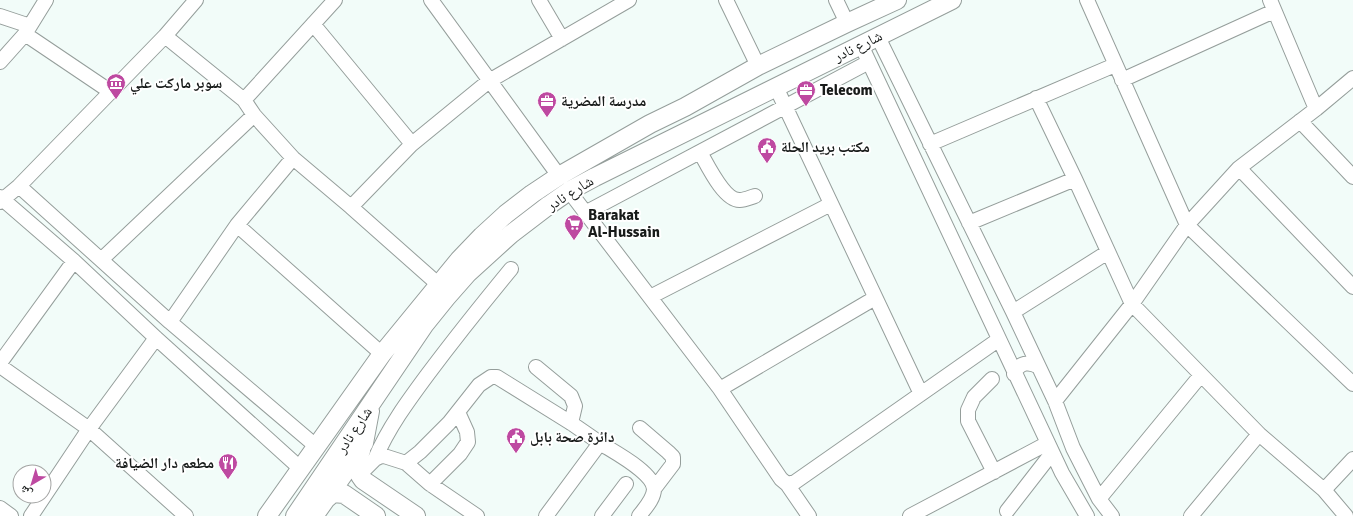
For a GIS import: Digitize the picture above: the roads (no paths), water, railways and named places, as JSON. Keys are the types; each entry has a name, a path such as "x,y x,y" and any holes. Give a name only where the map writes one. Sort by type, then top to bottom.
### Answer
{"main road":[{"name":"شارع نادر","path":"267,516 382,354 482,236 506,214 559,176 650,124 685,107 758,66 897,0"},
{"name":"شارع نادر","path":"295,516 425,324 468,273 530,219 569,191 595,177 952,0"},
{"path":"685,107 688,121 696,127"},
{"path":"650,124 658,130 660,135 659,145"},
{"path":"378,394 370,410 364,443 357,460 357,469 363,480 416,516"},
{"path":"314,516 353,462 364,443"},
{"path":"371,512 361,503 361,496 368,488 379,491"},
{"path":"325,500 333,493 337,492 344,494 371,512"}],"street":[{"path":"0,62 28,30 46,0"},
{"path":"196,0 165,36 111,92 19,186 1,200 74,261 301,468"},
{"path":"244,100 335,0"},
{"path":"431,0 559,176"},
{"path":"539,0 562,39"},
{"path":"351,207 412,144 489,81 629,0"},
{"path":"726,0 758,66"},
{"path":"836,0 847,23"},
{"path":"1087,0 1187,225 1353,384"},
{"path":"1122,80 1272,6 1316,109"},
{"path":"0,16 28,30 111,92"},
{"path":"313,24 412,144"},
{"path":"165,36 244,100 254,115 293,158 439,285"},
{"path":"878,37 1013,312 1055,401 1073,448 1099,499 1112,516"},
{"path":"861,45 1014,374 1062,474 1087,516"},
{"path":"585,213 875,61 885,58 889,60"},
{"path":"930,144 1115,65"},
{"path":"1055,401 1132,304 1187,225 1240,168 1353,78"},
{"path":"776,87 921,394"},
{"path":"1036,98 1132,304 1259,434 1324,490 1346,516"},
{"path":"102,259 254,115"},
{"path":"1300,121 1353,177"},
{"path":"700,152 723,189 732,198 740,200 755,196"},
{"path":"170,322 237,225 293,158"},
{"path":"1240,168 1353,287"},
{"path":"969,223 1075,179"},
{"path":"19,186 102,259 170,322 317,446"},
{"path":"569,191 720,389 809,516"},
{"path":"650,297 831,204"},
{"path":"237,225 382,354"},
{"path":"1013,312 1108,252"},
{"path":"74,261 13,346 1,360 89,429 186,516"},
{"path":"359,475 375,459 388,432 415,391 444,352 511,269"},
{"path":"720,389 875,298"},
{"path":"31,516 152,333 160,312"},
{"path":"1001,345 1012,354 1018,353 1025,347 1027,342"},
{"path":"787,484 795,482 921,394 1001,345"},
{"path":"1014,374 1016,369 1027,363 1039,367"},
{"path":"536,367 571,396 575,406 571,423"},
{"path":"1099,499 1201,375"},
{"path":"406,463 420,452 449,422 479,384 491,377 497,377 571,423 641,470 650,479 654,489"},
{"path":"992,379 974,397 968,410 968,420 994,472"},
{"path":"430,484 460,454 468,442 467,432 458,412"},
{"path":"639,516 651,500 654,489 673,464 673,457 640,428"},
{"path":"1191,516 1259,434"},
{"path":"546,516 600,443"},
{"path":"910,516 994,472 1050,448"},
{"path":"1007,511 1050,448"},
{"path":"375,459 384,456 406,463 430,484 477,516"},
{"path":"1324,490 1353,459"},
{"path":"602,516 626,484"},
{"path":"0,508 11,516"}],"place":[{"name":"سوبر ماركت علي","path":"116,100"},
{"name":"Telecom","path":"806,107"},
{"name":"مدرسة المضرية","path":"547,118"},
{"name":"مكتب بريد الحلة","path":"767,164"},
{"name":"Barakat Al-Hussain","path":"574,241"},
{"name":"دائرة صحة بابل","path":"516,454"},
{"name":"مطعم دار الضيافة","path":"228,480"}]}
